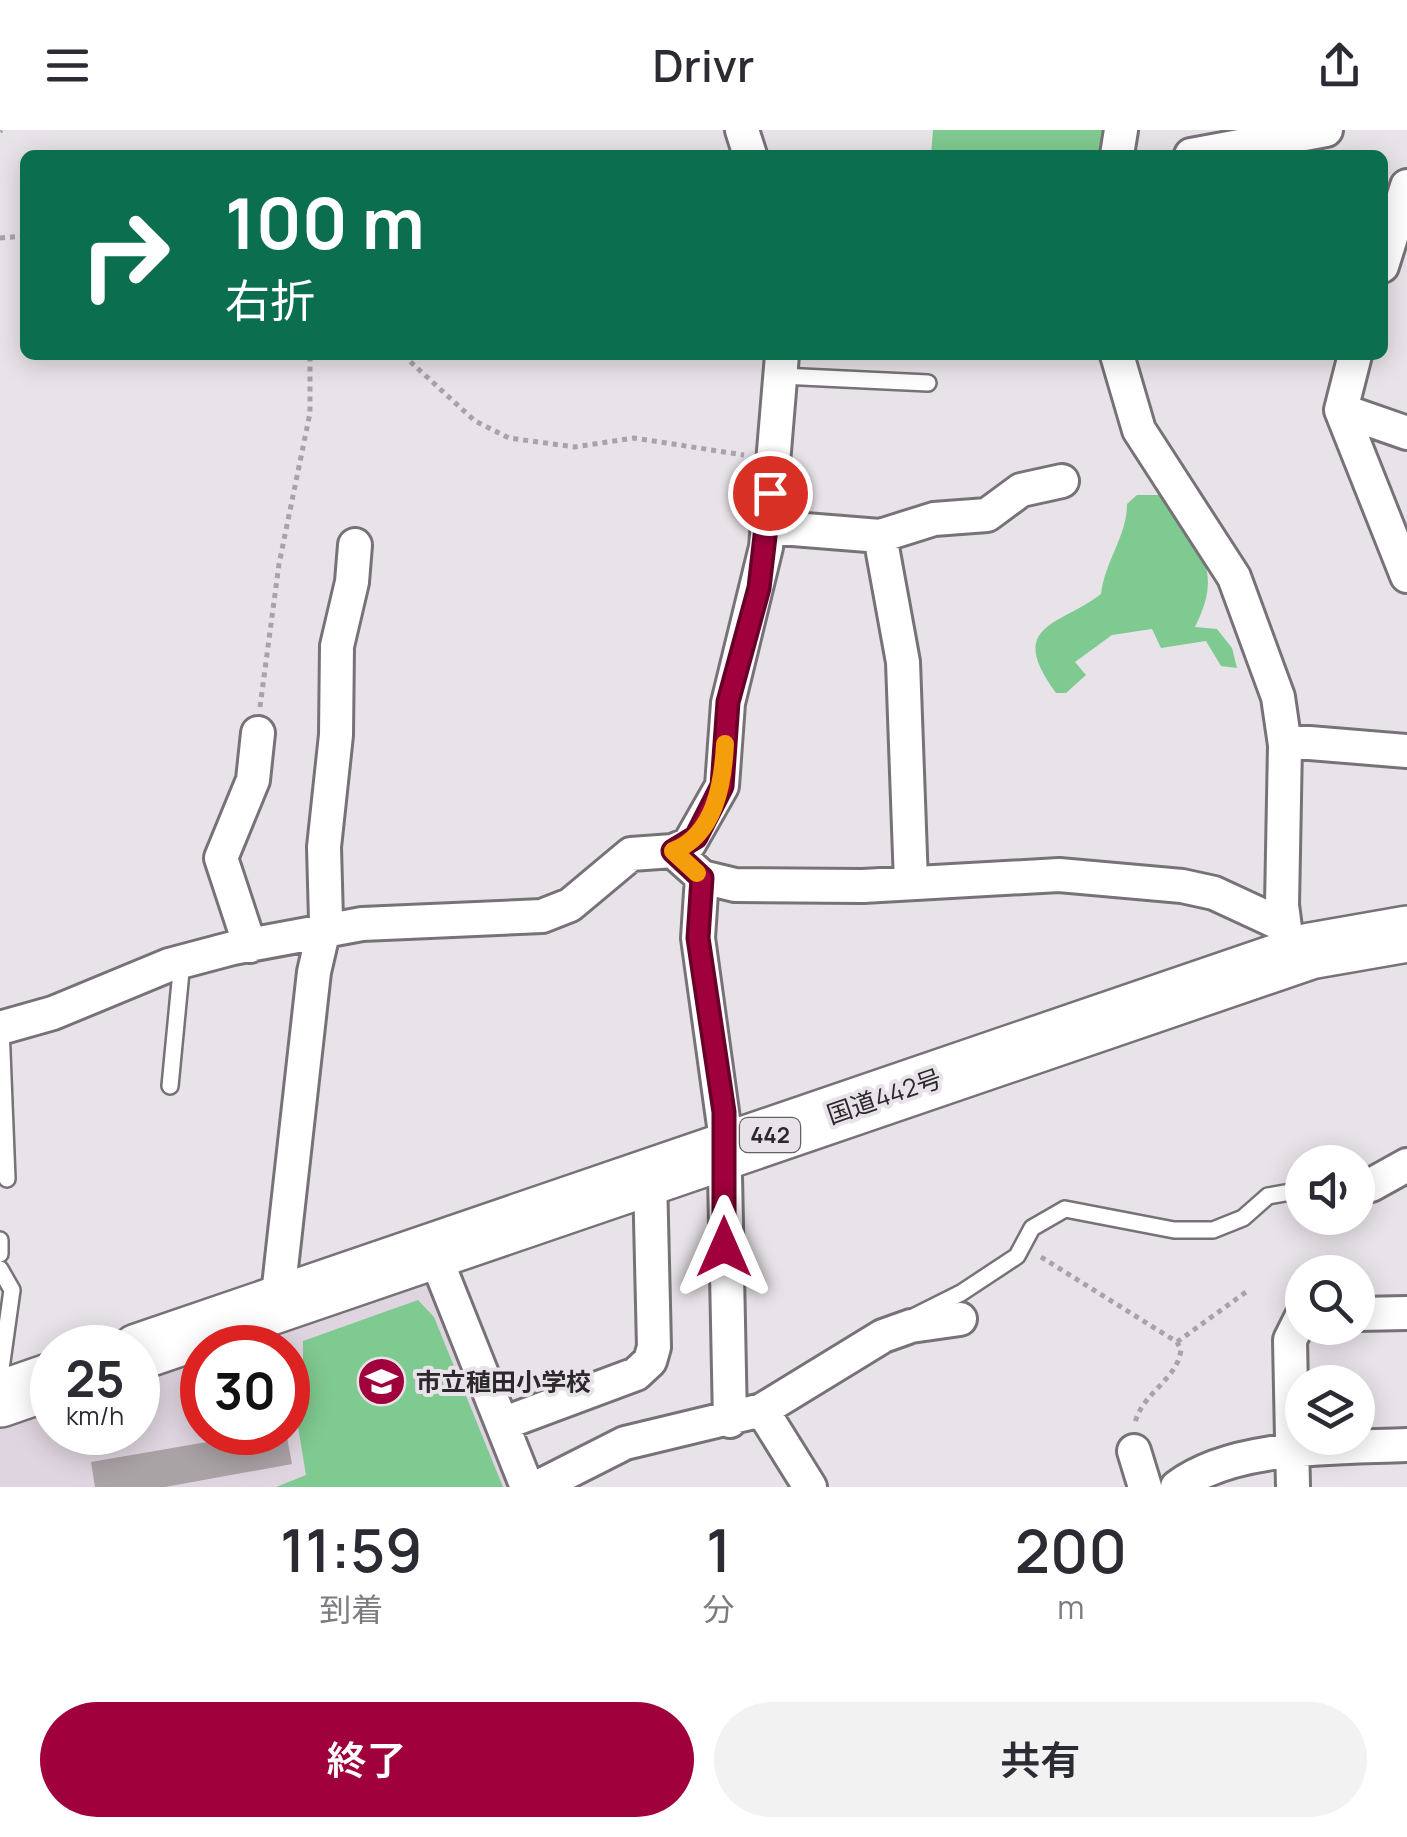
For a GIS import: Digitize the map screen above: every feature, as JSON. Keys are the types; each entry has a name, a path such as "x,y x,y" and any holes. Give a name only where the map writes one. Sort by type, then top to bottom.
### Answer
{"highway":[{"name":"国道442号","path":"160,1344 724,1151 1286,942 1330,946 1407,934"},
{"path":"0,1399 30,1389"}],"street":[{"path":"1218,150 1326,130"},
{"path":"1388,247 1407,186"},
{"path":"1118,360 1126,398 1144,440 1215,543 1242,595 1278,698 1284,741 1286,942"},
{"path":"1354,360 1342,410 1407,576"},
{"path":"1,1027 54,1012 182,961 250,946 379,922 542,916 570,905 631,854 673,851 696,837 722,786 728,702 759,588 782,365"},
{"path":"1342,410 1407,434"},
{"path":"768,527 880,536 915,523 987,514 1021,490 1062,482"},
{"path":"880,536 904,662 911,884"},
{"path":"277,1304 326,913 325,823 336,735 337,646 350,595 355,546"},
{"path":"250,946 220,858 253,780 258,733"},
{"path":"1284,741 1407,751"},
{"path":"673,851 702,878 764,886 911,884 1059,875 1182,886 1214,893 1286,942"},
{"path":"702,878 698,938 720,1075 724,1151 730,1421"},
{"path":"1375,1181 1407,1165"},
{"path":"502,1424 636,1374 650,1361 654,1347 650,1176"},
{"path":"433,1251 527,1487"},
{"path":"1375,1314 1407,1313"},
{"path":"538,1487 625,1442 730,1421 762,1410 858,1347 898,1330 960,1318"},
{"path":"762,1410 810,1487"},
{"path":"1375,1446 1407,1444"},
{"path":"1134,1450 1144,1487"},
{"path":"1177,1487 1210,1468 1285,1452"},
{"path":"1291,1455 1293,1487"}],"lane":[{"path":"782,365 928,383"},
{"path":"170,1086 182,961"},
{"path":"1,1027 7,1179"},
{"path":"898,1330 916,1315 974,1284 1023,1248 1032,1228 1069,1208 1174,1230 1213,1230 1243,1218 1274,1193 1285,1192"},
{"path":"0,1240 0,1254"},
{"path":"0,1269 12,1290 0,1376"}],"path":[{"path":"258,733 279,564 310,413 310,360"},
{"path":"408,360 474,421 509,438 576,446 634,438 772,459"},
{"path":"1023,1248 1177,1342 1181,1350 1178,1364 1142,1402 1134,1450"},
{"path":"1177,1342 1246,1292"}],"shaded area":[{"name":"市立稙田小学校","path":"429,1265 517,1487 0,1487 0,1413 30,1404 30,1455 160,1455 160,1359 180,1352 180,1455 310,1455 310,1325 258,1325"}],"green space":[{"path":"933,130 1107,130 1105,150 931,150"},
{"path":"1137,495 1161,495 1195,543 1203,557 1208,588 1195,627 1217,629 1232,648 1237,668 1221,666 1206,641 1161,648 1152,629 1112,635 1075,662 1086,675 1066,693 1056,693 1042,670 1036,653 1037,640 1055,621 1101,594 1124,527 1127,504"},
{"name":"市立稙田小学校","path":"418,1300 434,1317 503,1487 276,1487 306,1475 303,1455 310,1455 310,1339"}],"building":[{"path":"180,1447 180,1455 290,1455 292,1464 165,1487 95,1487 91,1462 160,1455 160,1450"}],"slow traffic":[{"path":"697,873 673,851 696,837 717,800 725,744"}],"place":[{"name":"市立稙田小学校","path":"381,1381"}],"route":[{"path":"724,1247 724,1112 698,938 702,878 673,851 696,837 722,786 728,702 759,588 770,493"}]}
